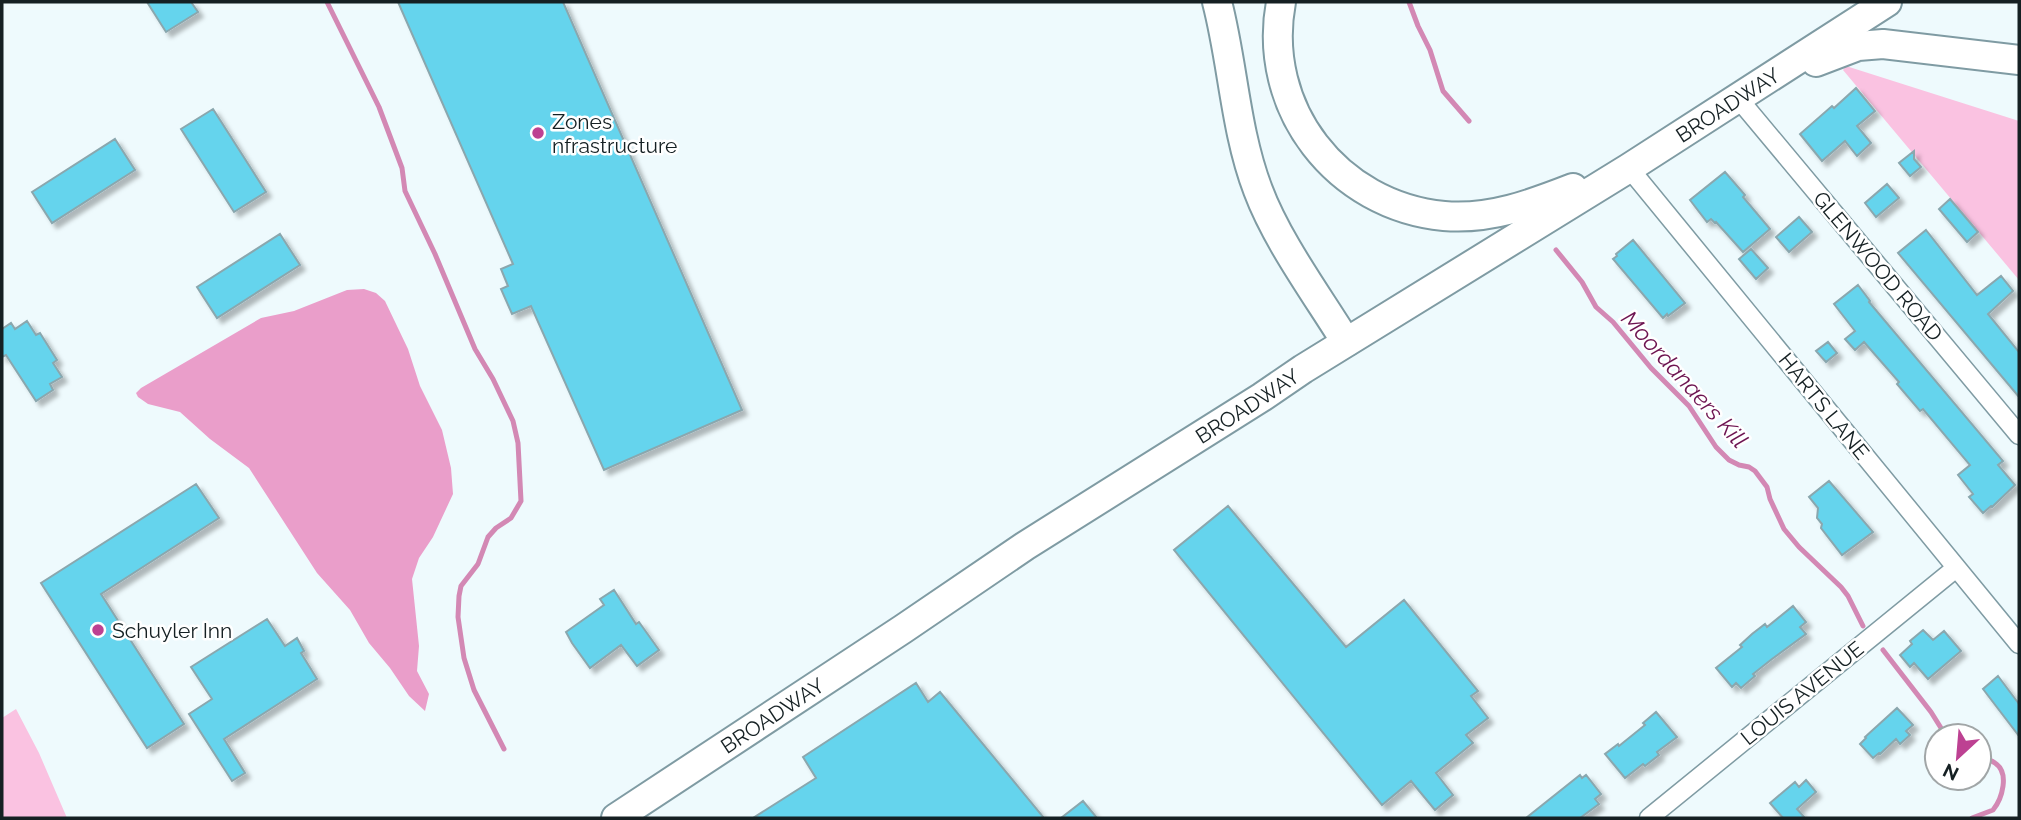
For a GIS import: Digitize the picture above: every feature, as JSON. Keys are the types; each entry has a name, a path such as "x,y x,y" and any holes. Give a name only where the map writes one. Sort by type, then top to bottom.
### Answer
{"main road":[{"path":"1216,2 1228,49 1243,135 1258,190 1284,243 1346,342"},
{"path":"1281,2 1279,54 1290,102 1301,125 1334,167 1352,183 1374,195 1420,212 1473,216 1524,206 1629,168"},
{"name":"BROADWAY","path":"616,818 903,629 1025,545 1346,342 1629,168 1884,3"},
{"path":"1737,97 1837,52 1858,46 1882,44 2019,60"}],"street":[{"name":"GLENWOOD ROAD","path":"1737,97 2019,435"},
{"name":"HARTS LANE","path":"1629,168 2019,644"},
{"name":"LOUIS AVENUE","path":"1648,818 1956,568"}],"shaded area":[{"path":"1846,66 2019,121 2019,280 1843,70"},
{"path":"364,289 376,293 385,301 408,349 420,386 442,430 451,468 453,494 433,537 419,558 412,579 419,646 417,671 429,694 425,711 409,696 369,643 350,610 317,573 249,468 180,412 148,404 136,393 261,318 294,311 347,290"},
{"path":"16,709 39,753 67,818 2,818 2,718"}],"building":[{"path":"147,2 191,2 198,12 166,32"},
{"name":"Zones nfrastructure","path":"398,2 563,2 742,410 604,470 531,306 512,314 501,289 508,286 501,269 513,264"},
{"path":"1856,88 1875,111 1857,126 1871,143 1857,156 1845,141 1822,161 1800,134"},
{"path":"213,109 266,192 234,212 181,129"},
{"path":"115,139 135,170 52,223 32,192"},
{"path":"1914,151 1914,159 1921,167 1910,176 1899,163"},
{"path":"1725,172 1770,229 1743,252 1716,222 1711,219 1707,222 1690,200"},
{"path":"1887,184 1899,198 1876,217 1865,203"},
{"path":"1950,199 1978,232 1967,242 1939,209"},
{"path":"1799,217 1812,232 1789,252 1776,237"},
{"path":"1926,230 1977,295 2001,276 2013,291 1988,314 2019,352 2019,397 1898,253"},
{"path":"280,234 300,265 217,318 197,287"},
{"path":"1633,240 1685,303 1668,316 1667,314 1663,318 1613,259"},
{"path":"1751,249 1768,268 1756,279 1739,259"},
{"path":"1858,285 1869,302 2003,461 1998,465 2015,485 1983,513 1969,497 1973,494 1958,475 1970,465 1923,409 1920,411 1864,342 1855,350 1845,339 1855,331 1834,304"},
{"path":"27,321 36,335 40,333 57,360 53,363 62,377 50,384 53,390 36,401 6,355 2,357 2,329 11,323 15,329"},
{"path":"1828,342 1837,353 1826,362 1816,351"},
{"path":"1829,481 1873,532 1842,555 1821,528 1822,524 1817,518 1818,508 1809,497"},
{"name":"Schuyler Inn","path":"196,484 219,518 101,594 184,724 147,748 41,583"},
{"path":"1228,506 1346,647 1404,600 1478,691 1471,696 1488,718 1466,735 1473,743 1436,773 1453,795 1435,810 1411,781 1382,805 1174,550"},
{"path":"614,590 636,624 639,622 659,650 637,666 621,645 590,668 566,632 604,605 600,599"},
{"path":"1793,606 1806,622 1800,627 1806,634 1753,674 1755,676 1741,688 1736,683 1732,687 1716,668 1742,647 1740,645 1752,634 1765,624 1767,627"},
{"path":"267,619 285,646 297,638 304,651 301,653 317,679 224,739 245,773 232,781 189,714 212,699 191,667"},
{"path":"1923,630 1933,640 1944,631 1961,651 1928,679 1914,663 1910,667 1900,655 1912,644 1910,641"},
{"path":"1998,676 2019,704 2019,736 1983,689"},
{"path":"916,683 928,702 940,692 1044,818 753,818 816,778 803,757"},
{"path":"1897,708 1913,725 1906,731 1910,735 1900,744 1896,739 1873,758 1860,744"},
{"path":"1656,712 1677,737 1657,752 1659,755 1625,778 1605,754 1645,725 1643,723"},
{"path":"1580,775 1582,778 1586,775 1601,794 1595,799 1599,804 1580,818 1526,818"},
{"path":"1806,780 1816,792 1797,809 1805,818 1783,818 1770,803 1795,782 1799,787"},
{"path":"1083,801 1097,818 1061,818"}],"waterway":[{"path":"327,2 379,107 402,168 405,191 475,349 513,421 518,443 521,501 511,518 488,537 478,564 461,586 458,617 464,658 474,690 504,749"},
{"name":"Moordanaers Kill","path":"1409,2 1430,50 1443,91 1469,121"},
{"name":"Moordanaers Kill","path":"1556,250 1582,282 1596,307 1613,322 1651,368 1689,406 1716,447 1729,460 1755,471 1767,487 1784,529 1841,587 1863,626"},
{"name":"Moordanaers Kill","path":"1883,650 1937,722"},
{"name":"Moordanaers Kill","path":"1972,818 1993,810 1999,799 2003,779 2000,767 1993,762"}],"place":[{"name":"Zones nfrastructure","path":"538,133"},
{"name":"Schuyler Inn","path":"98,630"}]}
